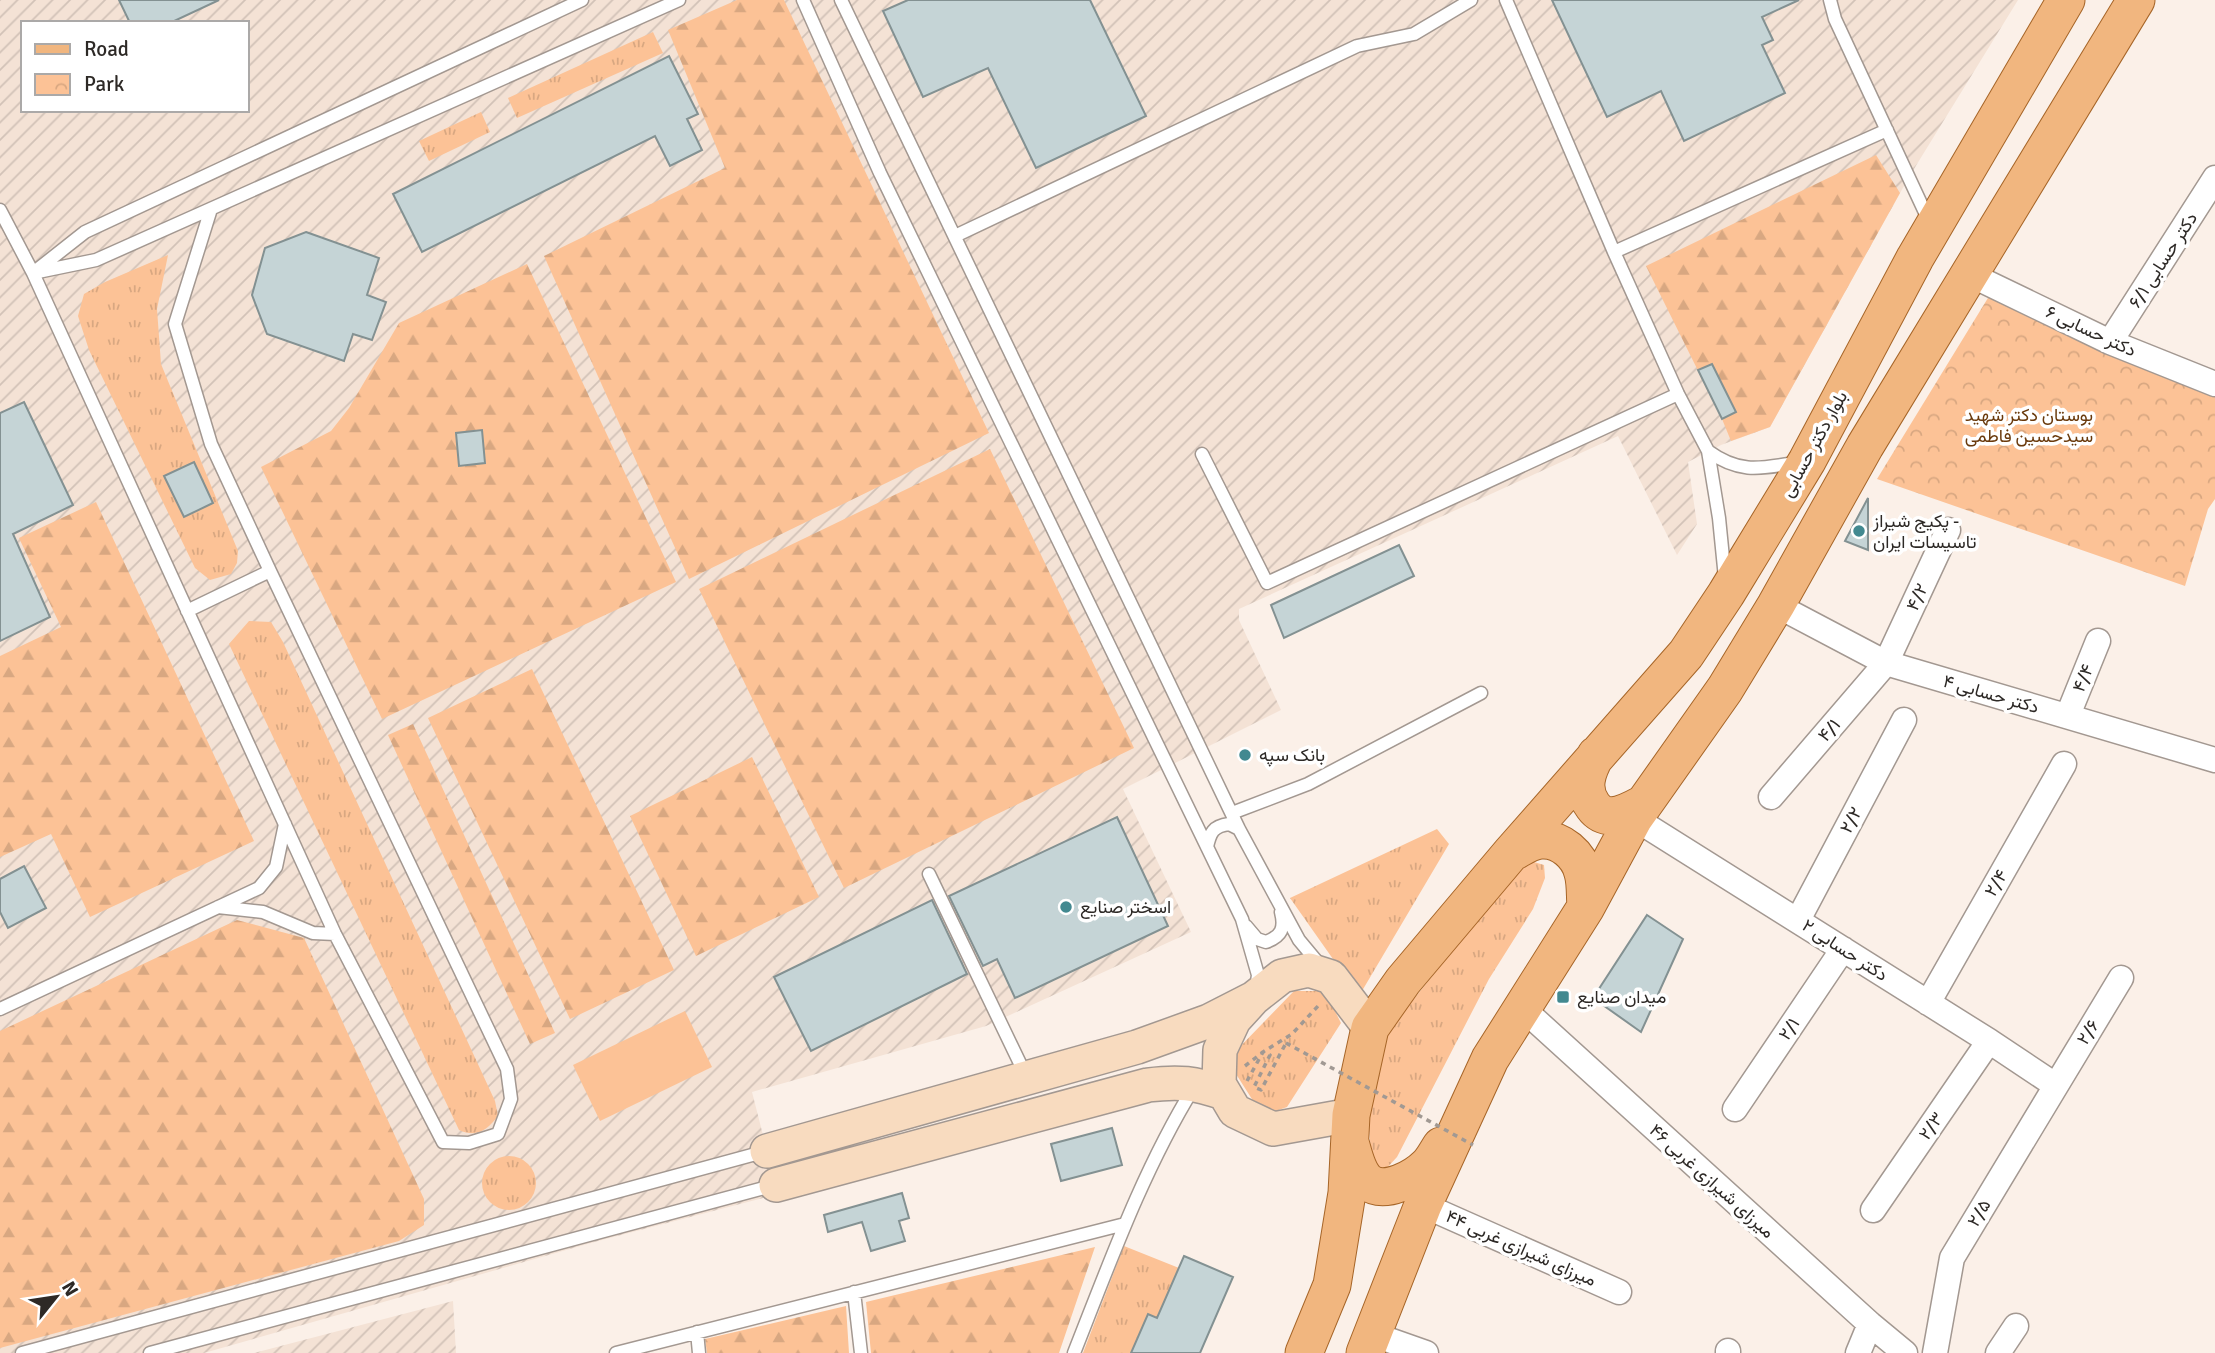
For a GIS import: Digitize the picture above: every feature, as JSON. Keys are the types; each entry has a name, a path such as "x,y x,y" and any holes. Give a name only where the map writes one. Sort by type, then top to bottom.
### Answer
{"main road":[{"name":"بلوار دکتر حسابی","path":"1511,853 1686,654 1717,608 1807,461 1933,228 2066,0"},
{"path":"1369,1344 1423,1205 1468,1129 1490,1059 1586,907 1639,811 1725,689 1751,647 1865,446 2136,0"},
{"path":"1717,608 1751,647"},
{"path":"1597,754 1590,765 1585,785 1588,799 1595,809 1603,815 1615,816 1639,811"},
{"path":"1304,1353 1332,1285 1347,1193 1350,1126 1370,1028 1403,981 1511,853 1532,842 1543,840 1554,841 1570,851 1579,861 1584,874 1586,907"},
{"path":"1350,1126 1357,1168 1367,1182 1380,1188 1406,1181 1468,1129"}],"street":[{"name":"۶/۱ دکتر حسابی","path":"2110,342 2215,178"},
{"name":"۶ دکتر حسابی","path":"1969,274 2110,342 2215,384"},
{"name":"۴/۲","path":"1886,663 1948,530"},
{"name":"دکتر حسابی ۴","path":"1776,606 1886,663 2215,760"},
{"name":"۴/۴","path":"2068,715 2098,641"},
{"name":"۴/۱","path":"1771,797 1886,663"},
{"name":"۲/۲","path":"1798,920 1904,720"},
{"name":"۲/۴","path":"1928,1003 2064,764"},
{"name":"دکتر حسابی ۲","path":"1639,811 1798,920 2055,1085"},
{"name":"۲/۱","path":"1735,1109 1843,949"},
{"path":"1225,1084 1219,1084 1220,1050 1234,1020 1282,976 1309,970 1334,981 1370,1028"},
{"name":"۲/۶","path":"2055,1085 2121,978"},
{"path":"767,1150 1137,1048 1209,1021 1254,999"},
{"name":"میرزای شیرازی غربی ۴۶","path":"1521,1007 1905,1353"},
{"name":"۲/۳","path":"1873,1210 1989,1041"},
{"path":"776,1185 1116,1092 1172,1082 1225,1084"},
{"path":"1225,1084 1235,1111 1273,1129 1350,1126"},
{"name":"۲/۵","path":"1935,1353 1952,1258 2055,1085"},
{"name":"میرزای شیرازی غربی ۴۴","path":"1423,1205 1619,1292"},
{"path":"1858,1353 1870,1324"},
{"path":"1998,1353 2016,1326"},
{"path":"1369,1344 1426,1353"}],"lane":[{"path":"33,273 85,232 582,0"},
{"path":"33,273 96,260 678,0"},
{"path":"803,0 880,173 1243,923 1258,975 1254,999"},
{"path":"841,0 1239,829 1299,940 1334,981"},
{"path":"955,236 1357,46 1414,34 1471,0"},
{"path":"1506,0 1614,252 1678,394 1708,451 1719,518 1717,608"},
{"path":"1830,0 1835,19 1933,228"},
{"path":"1614,252 1887,130"},
{"path":"0,210 33,273 335,934 443,1142 468,1143 498,1134 511,1100 508,1069 211,444 175,324 211,209"},
{"path":"1202,454 1267,583 1678,394"},
{"path":"1708,451 1723,461 1742,468 1807,461"},
{"path":"187,611 270,571"},
{"path":"1232,813 1308,784 1481,693"},
{"path":"0,1009 259,888 276,867 285,824"},
{"path":"1207,847 1214,828 1229,824 1239,829"},
{"path":"929,874 1027,1078"},
{"path":"1243,923 1257,939 1266,942 1274,939 1282,933 1284,924 1279,903"},
{"path":"218,907 263,912 313,933 335,934"},
{"path":"1074,1353 1125,1223 1172,1124 1225,1084"},
{"path":"22,1353 767,1150"},
{"path":"150,1353 776,1185"},
{"path":"616,1353 1125,1223"},
{"path":"854,1292 861,1353"},
{"path":"697,1332 699,1353"}],"path":[{"path":"1225,1084 1263,1052 1293,1034 1334,981"},
{"path":"1263,1052 1270,1055 1254,1087 1261,1090 1286,1042 1468,1129"},
{"path":"1225,1084 1263,1052"}],"shaded area":[{"path":"0,0 2018,0 1909,177 1770,427 1721,445 1688,462 1697,524 1677,555 1618,436 1239,609 1239,620 1281,710 1123,789 1191,932 986,1026 752,1092 778,1194 598,1241 204,1353 0,1353"},
{"path":"453,1301 456,1353 254,1353"}],"green space":[{"path":"737,0 784,0 989,433 689,579 544,256 725,168 668,30"},
{"path":"653,32 663,53 517,118 508,98"},
{"path":"481,112 490,132 429,161 419,141"},
{"path":"1876,155 1900,193 1770,427 1731,441 1646,266"},
{"path":"168,255 157,309 161,364 238,551 237,563 231,574 210,580 195,568 89,350 78,316 84,294"},
{"path":"527,264 676,582 382,719 261,467 331,431 349,408 399,323"},
{"name":"بوستان دکتر شهید سیدحسین فاطمی","path":"1991,293 2215,394 2215,499 2208,509 2185,586 1877,479"},
{"path":"990,449 1134,748 844,888 699,589"},
{"path":"96,502 254,841 90,917 51,834 0,857 0,656 61,627 19,538"},
{"path":"249,621 271,622 283,642 495,1101 498,1116 481,1131 471,1133 459,1130 229,644"},
{"path":"532,669 674,970 570,1019 428,718"},
{"path":"413,724 555,1033 530,1044 388,735"},
{"path":"752,757 819,897 696,956 630,816"},
{"path":"1437,829 1449,844 1359,996 1290,898"},
{"path":"1534,862 1544,865 1545,878 1533,909 1489,979 1397,1157 1384,1171 1372,1165 1367,1104 1380,1041 1520,867"},
{"path":"237,920 304,938 424,1199 424,1225 399,1241 0,1348 0,1031"},
{"path":"1294,991 1325,991 1341,1023 1287,1107 1276,1111 1257,1107 1236,1074 1231,1056"},
{"path":"685,1011 712,1067 600,1121 573,1065"},
{"path":"509,1156 528,1164 536,1183 528,1202 509,1210 490,1202 482,1183 490,1164"},
{"path":"1124,1246 1179,1268 1157,1318 1132,1353 1083,1353"},
{"path":"1095,1247 1059,1353 871,1353 866,1302"},
{"path":"846,1306 849,1353 707,1353 705,1339"}],"building":[{"path":"119,0 219,0 174,21 129,21"},
{"path":"908,0 1090,0 1146,116 1036,168 988,68 923,97 883,11"},
{"path":"1552,0 1799,0 1762,17 1773,40 1762,45 1785,93 1684,141 1661,91 1607,117"},
{"path":"669,56 698,114 687,119 702,150 670,166 655,136 422,252 393,194"},
{"path":"306,232 379,258 367,295 386,302 372,340 353,334 344,361 267,334 252,295 265,248"},
{"path":"1712,364 1736,412 1722,419 1698,370"},
{"path":"24,402 73,505 13,534 50,617 0,641 0,413"},
{"path":"482,430 485,463 459,466 456,433"},
{"path":"194,462 213,503 184,517 164,476"},
{"name":"پکیج شیراز - تاسیسات ایران","path":"1868,498 1868,550 1845,541"},
{"path":"1399,545 1414,576 1284,638 1271,605"},
{"name":"اسختر صنایع","path":"1117,817 1168,926 1015,998 997,959 983,966 949,896"},
{"path":"24,866 46,908 8,928 0,912 0,879"},
{"path":"932,900 967,974 811,1051 774,977"},
{"path":"1647,915 1683,939 1641,1032 1593,998"},
{"path":"1112,1128 1122,1165 1061,1181 1051,1144"},
{"path":"902,1193 909,1218 899,1221 905,1241 871,1251 862,1222 828,1232 824,1215"},
{"path":"1184,1256 1233,1277 1200,1353 1131,1353 1148,1314 1157,1318"}],"place":[{"name":"پکیج شیراز - تاسیسات ایران","path":"1859,531"},
{"name":"بانک سپه","path":"1245,755"},
{"name":"اسختر صنایع","path":"1066,907"},
{"name":"میدان صنایع","path":"1563,997"}]}
